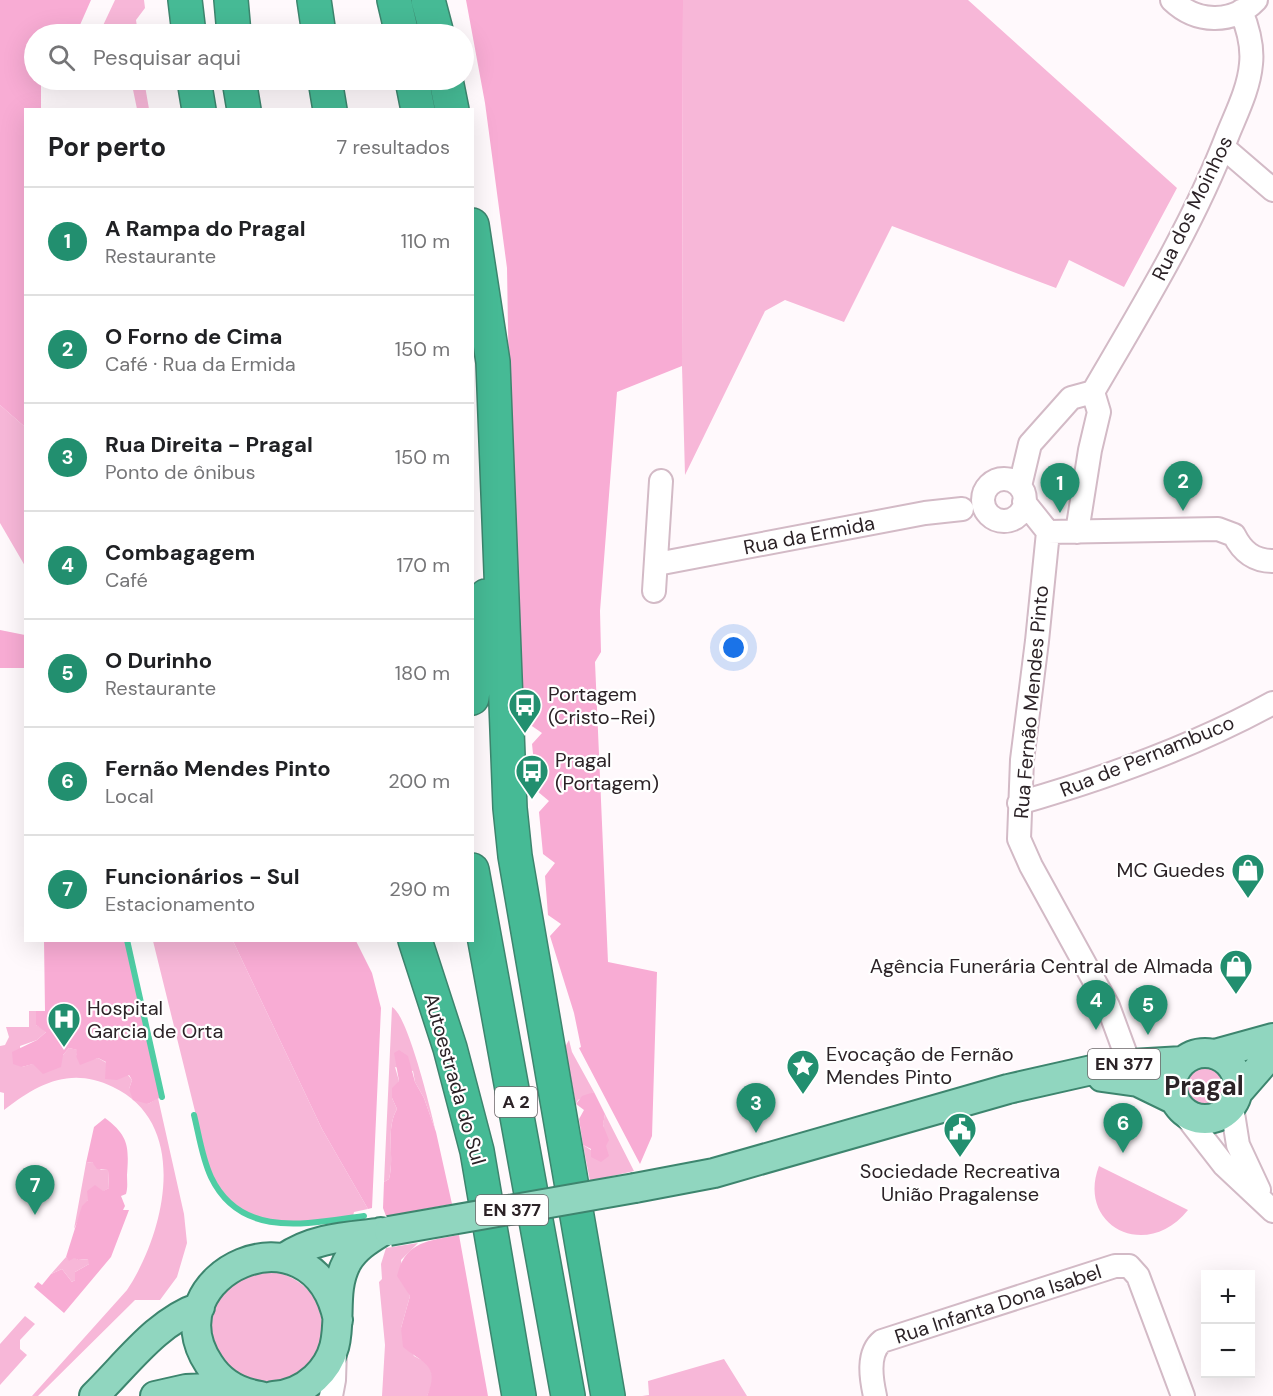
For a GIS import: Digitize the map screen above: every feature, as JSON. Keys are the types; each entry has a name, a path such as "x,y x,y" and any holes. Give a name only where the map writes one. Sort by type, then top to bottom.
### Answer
{"highway":[{"path":"185,0 188,24"},
{"path":"231,0 233,24"},
{"path":"314,0 318,24"},
{"path":"394,0 400,24"},
{"path":"428,0 434,24"},
{"path":"196,90 199,108"},
{"path":"241,90 244,108"},
{"path":"327,90 330,108"},
{"path":"414,90 418,108"},
{"path":"448,90 452,108"},
{"path":"474,238 493,362 510,796 515,856 608,1396"},
{"path":"474,417 482,458 491,561 474,684"},
{"name":"A 2","path":"474,880 568,1396"},
{"path":"474,937 496,991"},
{"name":"Autoestrada do Sul","path":"416,942 450,1048 477,1151 519,1396"}],"main road":[{"name":"EN 377","path":"1177,1105 1171,1085 1174,1072 1183,1061 1193,1055 1215,1054 1273,1038"},
{"name":"EN 377","path":"1067,1076 1111,1077 1138,1082 1194,1118 1208,1120 1221,1116 1273,1052"},
{"path":"1215,1054 1226,1059 1234,1068 1235,1099"},
{"name":"EN 377","path":"385,1232 714,1173 940,1107 1067,1076 1129,1063 1183,1061"},
{"path":"284,1258 298,1248 313,1243 385,1232"},
{"path":"273,1396 296,1391 309,1384 329,1362 335,1349 340,1284 347,1262 360,1247 385,1232"},
{"path":"243,1392 213,1370 203,1353 198,1334 200,1307 209,1289 229,1268 256,1257 284,1258 304,1267 321,1281 335,1306 338,1320"},
{"path":"94,1396 166,1324 181,1313 200,1307"},
{"path":"155,1396 186,1389 243,1392"}],"street":[{"path":"1172,0 1184,10 1203,17 1224,17 1248,6"},
{"name":"Rua dos Moinhos","path":"1093,392 1194,213 1223,147 1245,92 1251,65 1248,6"},
{"path":"1223,147 1273,190"},
{"path":"962,509 997,520 1008,520 1018,515 1030,444 1071,398 1093,392 1099,412 1090,450 1077,532"},
{"path":"962,509 995,481 1002,479 1022,494 1048,532 1218,529 1234,534 1240,547 1254,558 1273,561"},
{"path":"654,591 661,481"},
{"path":"985,490 983,503 990,516"},
{"name":"Rua da Ermida","path":"657,564 924,513 962,509"},
{"name":"Rua Fernão Mendes Pinto","path":"1048,532 1019,802 1019,839 1108,1006 1129,1063"},
{"name":"Rua de Pernambuco","path":"1019,802 1075,787 1138,764 1273,703"},
{"path":"1235,1099 1238,1145 1269,1207"},
{"path":"1177,1105 1224,1165 1269,1207"},
{"name":"Rua Infanta Dona Isabel","path":"874,1393 872,1357 875,1347 882,1341 1115,1266 1129,1266 1138,1276 1183,1396"},
{"path":"331,1396 335,1349"}],"shaded area":[{"path":"0,0 91,0 80,24 24,24 24,90 41,90 41,108 24,108 24,426 0,405"},
{"path":"115,0 144,0 145,8 136,20 137,24 104,24"},
{"path":"466,0 683,0 682,366 617,392 600,611 601,652 595,662 608,962 657,972 652,1136 640,1164 579,1048 581,1047 574,1013 550,936 561,924 548,915 545,876 555,863 543,854 539,812 549,801 537,791 532,744 542,733 529,724 528,713 523,713 513,625 507,268 485,103 474,43 474,24 470,24"},
{"path":"683,0 968,0 1177,188 1124,287 1069,260 1056,288 892,226 844,322 785,300 765,311 685,475 682,366"},
{"path":"133,90 146,90 149,108 137,108"},
{"path":"0,405 24,426 24,564 0,523"},
{"path":"0,630 24,635 24,668 0,668"},
{"path":"44,942 126,942 161,1097 148,1104 133,1100 129,1089 132,1080 129,1075 117,1080 105,1079 106,1062 98,1058 80,1065 76,1056 77,1050 69,1048 63,1055 61,1067 43,1074 33,1064 22,1067 13,1064 12,1052 37,1040 46,1032 36,1025 36,1011 45,1011"},
{"path":"153,942 233,942 322,1129 368,1209 354,1212 353,1216 309,1221 268,1219 250,1214 233,1203 219,1187 208,1164"},
{"path":"233,942 356,942 372,973 381,1008 372,1208 368,1209 322,1129"},
{"path":"392,1007 405,1027 412,1045 436,1132 424,1098 415,1082 413,1071 395,1067 399,1081 392,1098 397,1109 393,1117 391,1134 391,1170 389,1179 384,1182"},
{"path":"29,1011 36,1011 36,1025 47,1031 37,1040 20,1046 22,1067 63,1055 69,1048 78,1050 76,1056 88,1060 98,1058 128,1075 132,1080 129,1089 148,1104 158,1098 184,1214 187,1243 177,1277 160,1300 135,1300 38,1396 32,1396 127,1290 141,1266 152,1239 160,1210 164,1181 162,1152 153,1126 138,1104 113,1087 83,1078 69,1078 29,1092 4,1110 4,1093 0,1092 0,1046 5,1045 9,1037 6,1027 29,1027"},
{"path":"569,1040 572,1052 594,1092 578,1100 576,1104 565,1047"},
{"path":"399,1050 408,1056 415,1082 424,1098 436,1132 452,1204 386,1216 383,1208 384,1182 389,1179 391,1170 391,1134 393,1117 397,1109 392,1098 392,1088 399,1081 394,1053"},
{"path":"1205,1068 1219,1073 1224,1087 1219,1101 1205,1106 1191,1101 1186,1087 1191,1073"},
{"path":"594,1092 605,1114 603,1125 609,1140 606,1146 609,1156 601,1162 591,1157 591,1149 583,1145 579,1119 584,1110 576,1104 582,1096"},
{"path":"605,1114 634,1171 590,1181 583,1145 591,1150 591,1157 606,1146 603,1124"},
{"path":"105,1118 119,1131 126,1143 127,1189 126,1194 121,1196 125,1206 123,1210 129,1210 111,1257 64,1313 34,1287 38,1282 42,1285 51,1274 62,1269 72,1282 75,1280 75,1272 89,1264 88,1259 74,1258 69,1261 66,1257 82,1206 88,1200 87,1191 95,1185 103,1191 109,1188 108,1170 97,1169 92,1162 86,1163 94,1127"},
{"path":"92,1162 101,1170 108,1170 109,1188 88,1200 74,1229 86,1163"},
{"path":"1099,1166 1188,1210 1171,1225 1154,1234 1136,1235 1120,1230 1106,1220 1097,1206 1095,1187"},
{"path":"459,1235 488,1396 427,1396 431,1386 431,1371 428,1366 403,1347 401,1328 410,1296 397,1276 401,1264 412,1249 428,1241"},
{"path":"418,1243 401,1260 404,1282 410,1296 401,1328 414,1356 429,1364 434,1381 427,1396 382,1396 385,1345 379,1282 382,1279 381,1264 386,1248"},
{"path":"66,1257 69,1260 74,1257 78,1260 89,1259 89,1264 75,1272 75,1280 72,1282 62,1269 51,1274"},
{"path":"267,1272 288,1276 306,1288 318,1306 322,1327 318,1348 306,1366 288,1378 267,1382 246,1378 228,1366 216,1348 212,1327 216,1306 228,1288 246,1276"},
{"path":"25,1316 35,1324 20,1340 20,1349 27,1355 0,1385 0,1344"},
{"path":"724,1359 747,1396 642,1396 649,1395 648,1381"}],"waterway":[{"path":"127,942 162,1097"},
{"path":"194,1115 211,1177 224,1197 240,1211 258,1219 278,1223 321,1222 364,1216"}],"place":[{"name":"O Forno de Cima","path":"1183,511"},
{"name":"A Rampa do Pragal","path":"1060,513"},
{"name":"Portagem (Cristo-Rei)","path":"525,734"},
{"name":"Pragal (Portagem)","path":"532,800"},
{"name":"MC Guedes","path":"1248,899"},
{"name":"Agência Funerária Central de Almada","path":"1236,995"},
{"name":"Combagagem","path":"1096,1030"},
{"name":"O Durinho","path":"1148,1035"},
{"name":"Hospital Garcia de Orta","path":"64,1048"},
{"name":"Evocação de Fernão Mendes Pinto","path":"803,1095"},
{"name":"Rua Direita - Pragal","path":"756,1133"},
{"name":"Fernão Mendes Pinto","path":"1123,1153"},
{"name":"Sociedade Recreativa União Pragalense","path":"960,1158"},
{"name":"Funcionários - Sul","path":"35,1215"}],"district":[{"name":"Pragal","path":"1204,1086"}]}
